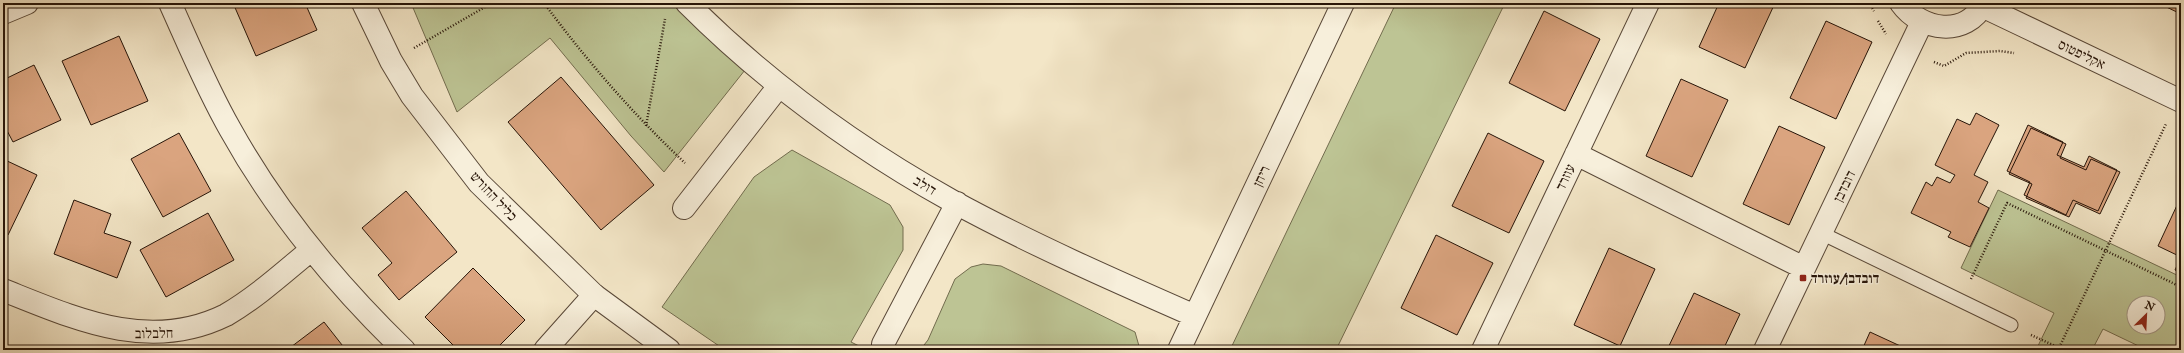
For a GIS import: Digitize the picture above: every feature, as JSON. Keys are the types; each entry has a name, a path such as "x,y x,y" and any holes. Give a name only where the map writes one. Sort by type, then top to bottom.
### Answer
{"street":[{"path":"3,13 27,3"},
{"path":"170,3 207,86 229,128 281,210 311,250 343,288 404,350"},
{"name":"כליל החורש","path":"363,3 391,61 412,96 479,183 594,295 669,350"},
{"name":"דולב","path":"687,3 717,34 779,86 826,121 886,162 957,203 1021,237 1195,316"},
{"name":"ריחן","path":"1179,350 1343,3"},
{"name":"עוזרד","path":"1483,350 1648,3"},
{"path":"1901,3 1910,14 1922,22 1938,27 1960,24 1972,17 1983,4"},
{"name":"אקליפטוס","path":"1983,4 2181,101"},
{"name":"דובדבן","path":"1765,350 1922,22"},
{"path":"684,208 779,86"},
{"path":"1576,154 1804,268"},
{"path":"883,344 957,203"},
{"name":"חלבלוב","path":"3,290 88,324 114,331 139,335 162,335 184,331 226,316 263,289 311,250"},
{"path":"545,350 594,295"}],"lane":[{"path":"1821,233 2011,325"}],"path":[{"path":"391,61 492,3"},
{"path":"544,3 583,55 646,127 704,182"},
{"path":"646,127 666,11"},
{"path":"2059,349 2168,120"},
{"path":"1960,301 2007,203 2181,287"},
{"path":"2011,325 2059,349 2064,350"}],"green space":[{"path":"411,3 675,3 745,70 664,172 631,136 550,38 457,112"},
{"path":"1396,3 1505,3 1336,350 1230,350"},
{"path":"792,150 890,205 903,227 903,250 851,342 867,350 725,350 662,307 754,177"},
{"path":"1998,190 2181,277 2181,350 2147,350 2103,329 2092,350 2036,350 2054,313 1961,268"},
{"path":"983,264 1001,266 1135,332 1139,346 1137,350 920,350 928,340 955,279 971,267"}],"building":[{"path":"233,3 305,3 317,30 256,56"},
{"path":"1719,3 1775,3 1745,68 1699,47"},
{"path":"2158,3 2181,3 2181,14"},
{"path":"1544,11 1600,39 1565,111 1509,83"},
{"path":"1826,21 1872,42 1836,119 1790,98"},
{"path":"119,36 148,101 91,125 62,61"},
{"path":"34,65 61,120 13,142 3,123 3,80"},
{"path":"561,77 654,185 601,230 508,122"},
{"path":"1681,79 1728,100 1692,177 1646,156"},
{"path":"1976,113 1999,125 1974,175 1988,182 1978,202 1989,208 1970,247 1948,237 1951,232 1911,213 1926,182 1932,186 1937,177 1950,183 1955,175 1935,165 1957,119 1970,125"},
{"path":"2028,125 2063,142 2057,155 2084,167 2089,156 2117,170 2098,211 2073,200 2066,215 2024,195 2030,182 2007,171"},
{"path":"1779,126 1825,147 1789,225 1743,204"},
{"path":"2031,128 2066,144 2060,158 2086,170 2091,159 2120,172 2100,214 2076,203 2069,217 2026,198 2032,184 2009,174"},
{"path":"179,133 211,191 163,217 131,159"},
{"path":"1488,133 1544,161 1509,233 1452,206"},
{"path":"3,159 37,175 8,235 3,232"},
{"path":"406,191 457,252 399,300 378,275 392,263 362,228"},
{"path":"74,200 111,214 104,233 131,242 117,278 54,254"},
{"path":"2179,201 2181,202 2181,257 2158,246"},
{"path":"208,213 234,260 166,297 140,250"},
{"path":"1436,235 1493,263 1457,335 1401,308"},
{"path":"1609,248 1655,269 1620,346 1574,325"},
{"path":"2181,257 2181,273 2175,270"},
{"path":"473,268 525,320 495,350 458,350 425,317"},
{"path":"1694,293 1740,314 1723,350 1667,350"},
{"path":"324,322 346,350 287,350"},
{"path":"1870,332 1909,350 1862,350"}],"place":[{"name":"דובדבן/עוזרד","path":"1803,278"}]}
